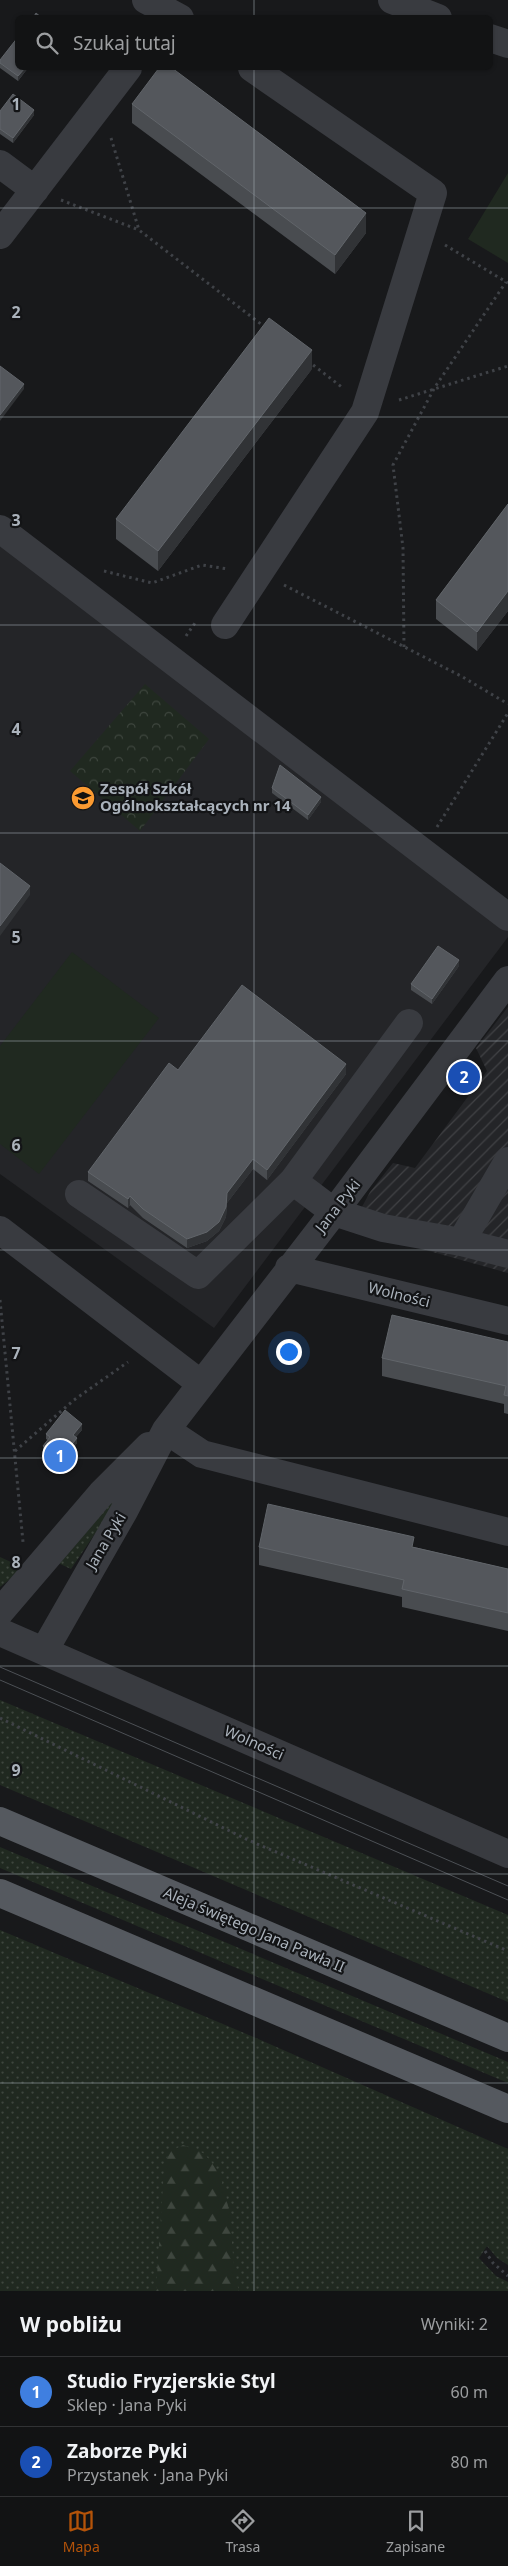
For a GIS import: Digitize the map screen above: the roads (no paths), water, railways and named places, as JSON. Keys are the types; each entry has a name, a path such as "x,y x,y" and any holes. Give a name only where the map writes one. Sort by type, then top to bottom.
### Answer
{"main road":[{"name":"Aleja świętego Jana Pawła II","path":"0,1821 508,2038"},
{"path":"0,1893 508,2109"}],"street":[{"path":"146,0 174,12"},
{"path":"392,0 430,15"},
{"path":"493,39 508,44"},
{"path":"0,235 126,70"},
{"path":"225,625 366,412 433,194 255,70"},
{"path":"0,164 34,190"},
{"path":"0,529 508,917"},
{"name":"Jana Pyki","path":"44,1651 124,1511 166,1430 200,1383 334,1212 508,980"},
{"path":"79,1194 198,1275 293,1181 408,1023"},
{"path":"461,1242 508,1161"},
{"path":"293,1181 334,1212 383,1228 461,1242 508,1254"},
{"path":"3,1238 200,1383"},
{"name":"Wolności","path":"289,1268 508,1321"},
{"path":"166,1430 202,1454 508,1532"},
{"name":"Jana Pyki","path":"0,1612 101,1494 166,1430"},
{"name":"Wolności","path":"0,1632 508,1854"}],"tram line":[{"path":"0,1667 508,1886"},
{"path":"0,1680 508,1900"}],"place":[{"name":"Zespół Szkół Ogólnokształcących nr 14","path":"83,798"},
{"name":"Zaborze Pyki","path":"464,1077"},
{"name":"Studio Fryzjerskie Styl","path":"60,1456"}]}
